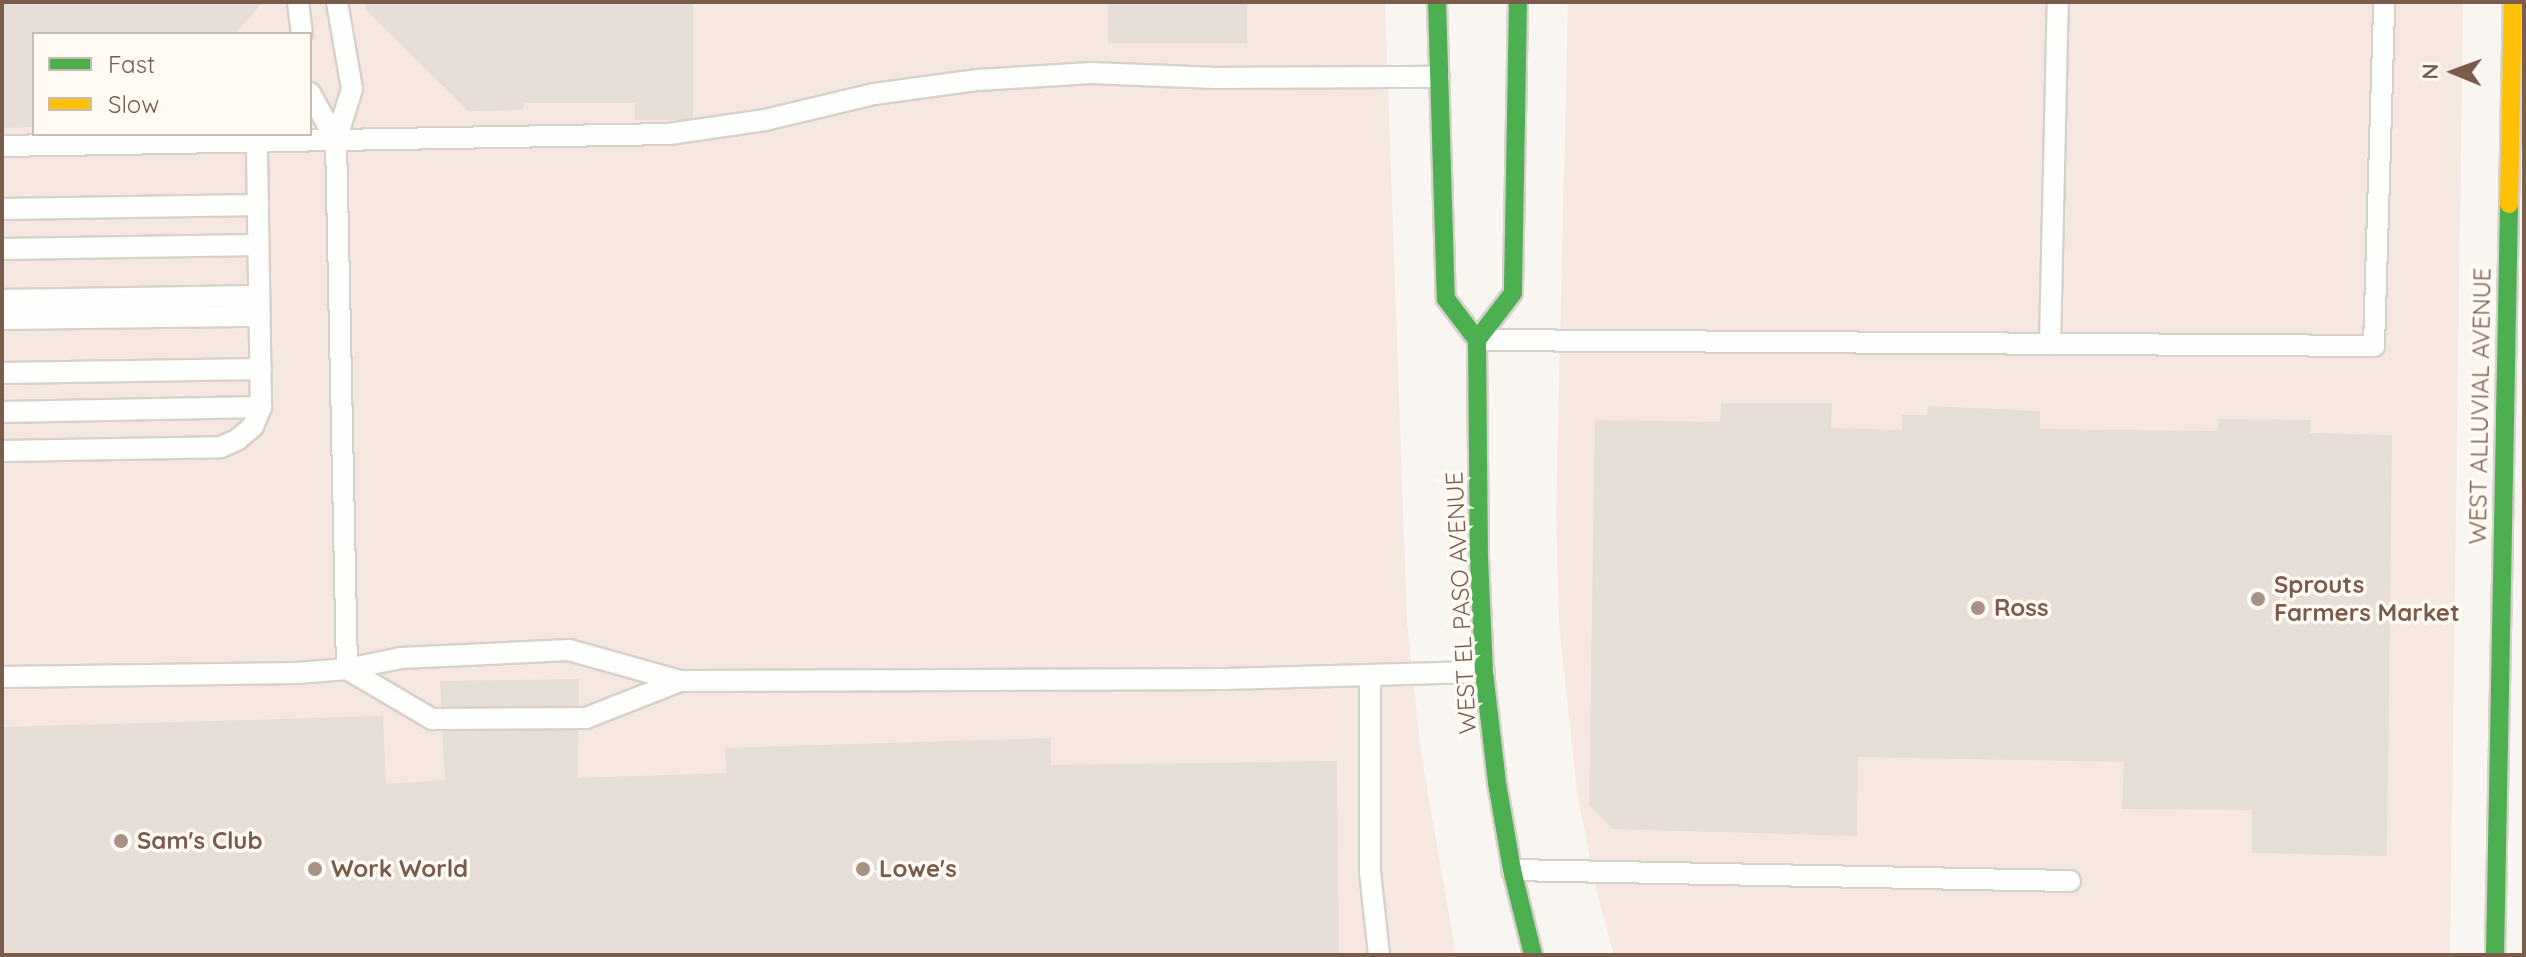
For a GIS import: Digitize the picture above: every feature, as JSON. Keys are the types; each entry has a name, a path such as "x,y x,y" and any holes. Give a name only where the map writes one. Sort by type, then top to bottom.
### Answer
{"street":[{"path":"1437,2 1446,299 1477,340 1513,293 1518,2"},
{"name":"WEST ALLUVIAL AVENUE","path":"2495,955 2513,2"},
{"name":"WEST EL PASO AVENUE","path":"1477,340 1479,558 1484,672 1497,783 1512,870 1533,955"}],"lane":[{"path":"298,2 302,32"},
{"path":"337,2 352,89 336,140 347,669"},
{"path":"2050,344 2058,2"},
{"path":"1477,340 2374,346 2384,2"},
{"path":"2,146 669,134 765,120 874,94 978,80 1091,73 1215,78 1439,77"},
{"path":"312,97 336,140"},
{"path":"2,451 221,447 253,426 261,407 257,141"},
{"path":"2,209 258,205"},
{"path":"2,249 258,245"},
{"path":"2,300 260,306"},
{"path":"2,319 260,306"},
{"path":"2,373 261,369"},
{"path":"2,412 261,407"},
{"path":"2,677 347,669 401,658 569,650 680,681 1370,677 1484,672"},
{"path":"347,669 432,719 586,718 680,681"},
{"path":"1370,677 1370,872 1379,955"},
{"path":"1512,870 2070,881"}],"shaded area":[{"path":"2,2 1385,2 1407,622 1421,753 1456,955 2,955"},
{"path":"1568,2 2463,2 2450,955 1614,955 1597,893 1577,792 1559,624 1556,512"}],"building":[{"path":"2,2 263,2 237,32 32,32 32,127 2,128"},
{"path":"365,2 693,2 693,120 635,120 635,103 525,103 522,110 468,111 365,9"},
{"path":"1108,2 1247,2 1247,43 1108,43"},
{"path":"1721,403 1832,403 1831,428 1902,430 1902,415 1927,415 1928,406 2040,411 2040,429 2217,431 2219,419 2311,420 2310,433 2392,435 2387,856 2252,853 2252,810 2122,809 2124,762 1858,757 1857,836 1613,829 1589,805 1595,420 1720,422"},
{"name":"Lowe's","path":"579,679 578,778 726,773 725,748 1051,738 1051,765 1337,761 1339,955 2,955 2,727 383,716 386,784 445,780 440,681"}],"traffic: fast":[{"path":"1437,2 1446,299 1477,340"},
{"path":"1518,2 1513,293 1477,340 1479,558 1484,672 1497,783 1512,870 1533,955"},
{"path":"2495,955 2509,204"}],"traffic: slow":[{"path":"2509,204 2513,2"}],"place":[{"name":"Sprouts Farmers Market","path":"2258,599"},
{"name":"Ross","path":"1978,608"},
{"name":"Sam's Club","path":"121,841"},
{"name":"Work World","path":"315,869"},
{"name":"Lowe's","path":"863,869"}]}
